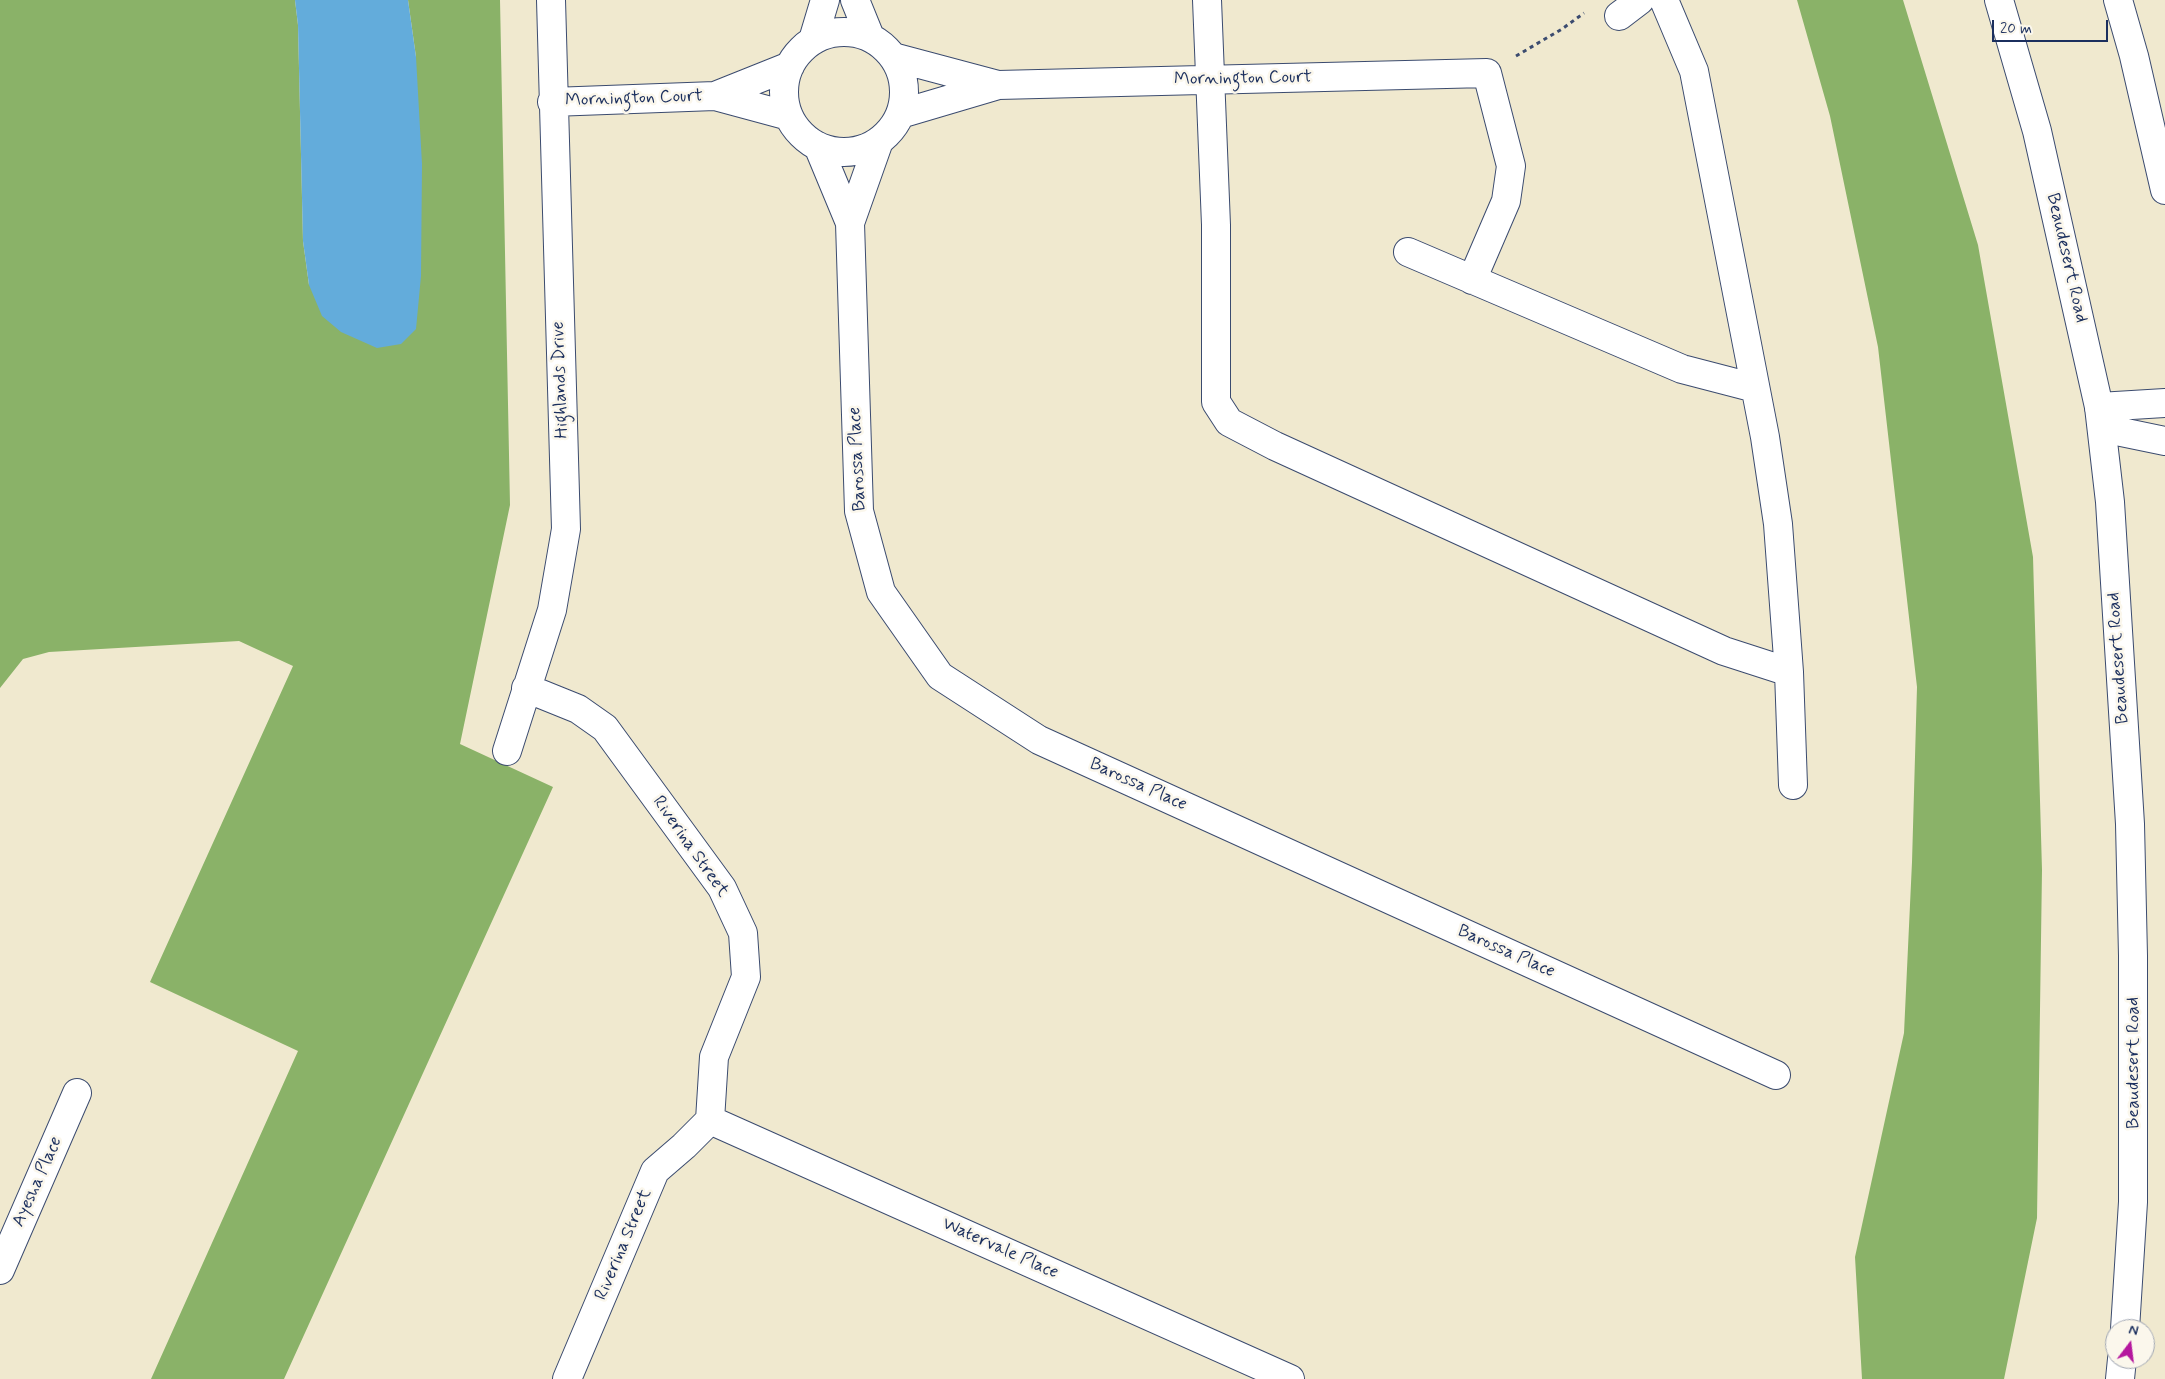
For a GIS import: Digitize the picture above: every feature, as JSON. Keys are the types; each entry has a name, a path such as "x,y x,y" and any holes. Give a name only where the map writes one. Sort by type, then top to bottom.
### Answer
{"main road":[{"name":"Highlands Drive","path":"507,751 552,610 566,529 552,102 551,0"},
{"path":"813,40 825,0"},
{"path":"855,0 870,38"},
{"path":"1207,0 1216,225 1216,402 1229,422 1275,446 1724,651 1789,672"},
{"path":"1664,0 1694,71 1765,437 1778,524 1789,672 1793,785"},
{"name":"Beaudesert Road","path":"1998,0 2037,131 2100,417 2110,502 2130,834 2134,1128 2133,1202 2126,1319"},
{"path":"2118,0 2161,151 2165,190"},
{"path":"851,32 870,38 893,57 902,75 904,94 900,114 892,129 879,141 860,150 839,152 818,146 801,134 789,116 784,100 784,82 790,66 799,51 813,40 831,33 851,32"},
{"name":"Mornington Court","path":"893,57 998,85"},
{"name":"Mornington Court","path":"715,96 790,66"},
{"name":"Mornington Court","path":"900,114 998,85 1487,73"},
{"path":"1472,280 1506,201 1511,166 1487,73"},
{"name":"Mornington Court","path":"552,102 715,96 789,116"},
{"name":"Barossa Place","path":"850,223 879,141"},
{"name":"Barossa Place","path":"818,146 850,223 859,511 881,592 940,676 1038,740 1776,1075"},
{"path":"1408,252 1682,370 1755,388"},
{"path":"2100,417 2165,403"},
{"path":"2100,417 2165,441"},
{"name":"Riverina Street","path":"526,688 578,709 605,728 722,888 743,933 746,977 714,1057 710,1120 655,1171 567,1379"},
{"name":"Ayesha Place","path":"0,1270 77,1093"},
{"name":"Watervale Place","path":"710,1120 1290,1379"}],"path":[{"path":"1487,73 1562,29 1586,12"}],"green space":[{"path":"0,0 295,0 298,25 303,241 309,285 416,57 408,0 500,0 510,505 460,744 553,787 284,1379 151,1379 298,1051 150,982 293,666 239,641 49,652 23,659 0,688"},
{"path":"1797,0 1903,0 1978,245 2033,557 2042,870 2037,1218 2004,1379 1862,1379 1855,1257 1904,1033 1912,862 1917,687 1878,347 1830,116"}],"water":[{"path":"295,0 408,0 416,57 422,164 421,276 416,329 401,344 377,348 341,332 322,316 309,285 303,241 298,25"}]}
